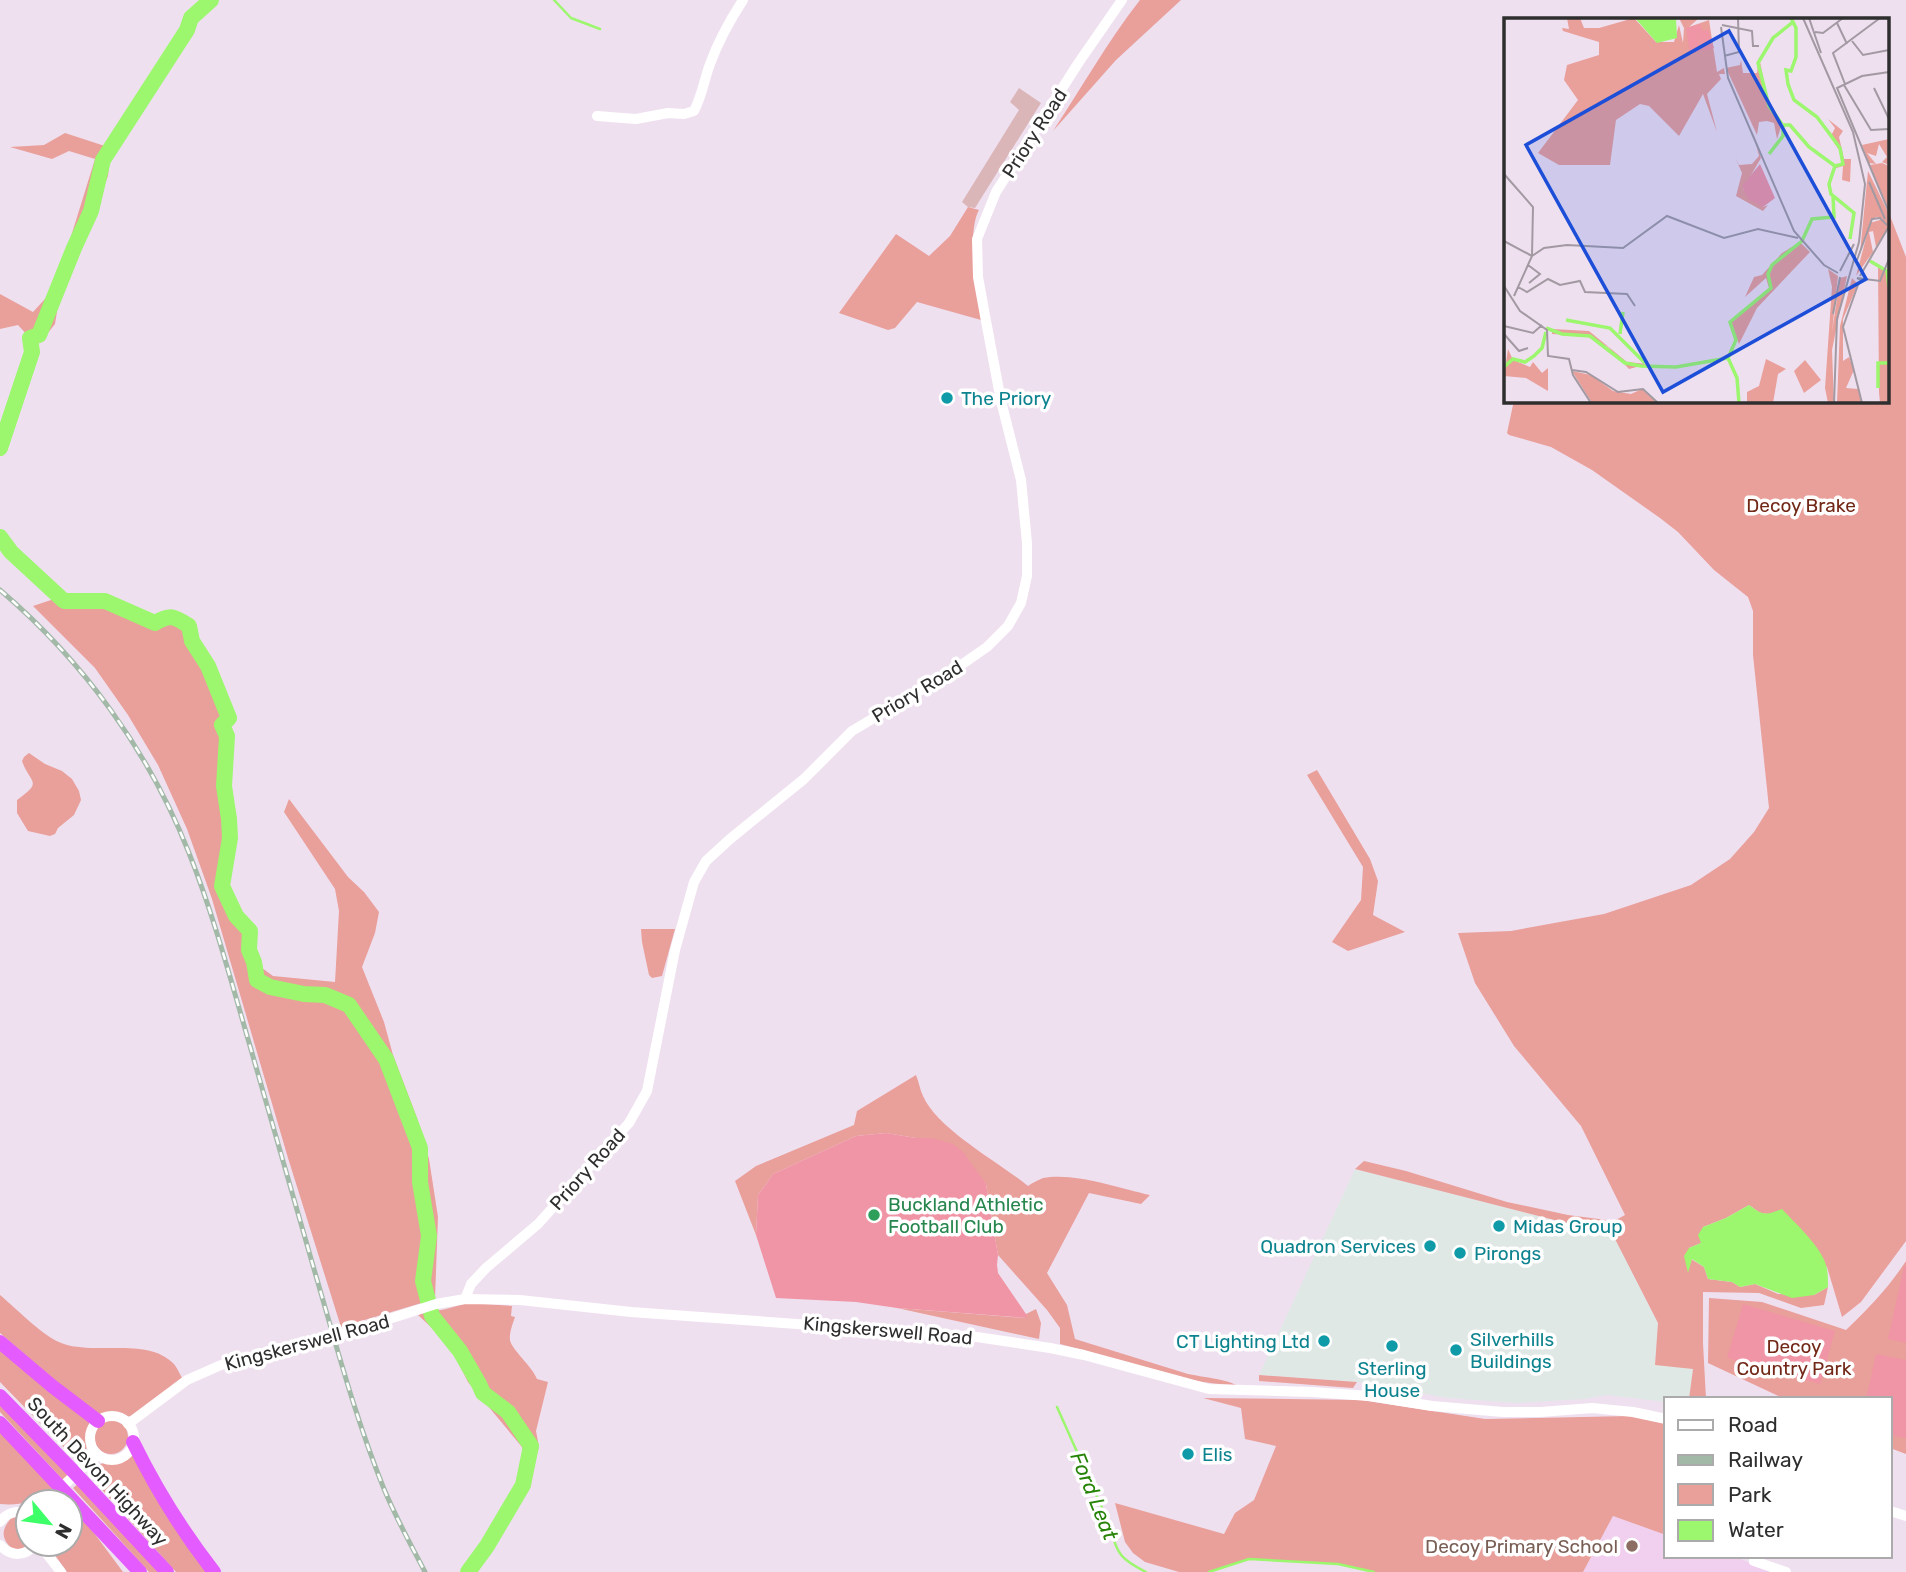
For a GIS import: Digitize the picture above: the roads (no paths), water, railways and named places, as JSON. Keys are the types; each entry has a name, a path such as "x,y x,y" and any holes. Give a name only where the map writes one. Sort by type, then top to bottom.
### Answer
{"highway":[{"path":"0,1342 98,1420"},
{"name":"South Devon Highway","path":"0,1396 167,1572"},
{"name":"South Devon Highway","path":"0,1423 139,1571"},
{"path":"133,1442 155,1487 214,1572"}],"street":[{"path":"597,116 636,119 694,111 725,30 743,0"},
{"name":"Priory Road","path":"465,1299 471,1284 538,1224 629,1122 647,1091 675,950 694,882 706,862 804,779 852,731 951,672 987,647 1008,625 1021,603 1027,576 1027,544 1021,480 1001,401 978,277 977,239 996,192 1122,0"},
{"name":"Kingskerswell Road","path":"128,1424 187,1380 221,1365 317,1342 436,1304 465,1299 520,1300 631,1312 977,1337 1084,1355 1209,1389 1369,1396 1432,1406 1503,1412 1592,1408 1664,1419"},
{"path":"116,1416 128,1424 133,1442 125,1455 119,1458 104,1458 97,1454 90,1438 98,1420 116,1416"},
{"path":"61,1488 97,1454"},
{"path":"49,1558 61,1572"},
{"path":"1755,1558 1754,1561 1786,1572"}],"water":[{"path":"1749,1205 1765,1213 1782,1209 1795,1222 1821,1253 1827,1269 1828,1287 1814,1295 1792,1298 1755,1284 1740,1287 1732,1282 1708,1279 1704,1267 1692,1259 1688,1273 1684,1256 1689,1248 1701,1243 1698,1235 1703,1227"}],"waterway":[{"path":"0,448 32,352 30,338 39,335 91,211 103,160 187,30 191,18 211,0"},
{"path":"554,0 571,18 600,29"},
{"path":"0,537 11,552 64,601 105,601 155,623 172,617 189,626 192,641 208,666 229,718 222,725 227,736 224,786 230,838 222,886 236,916 250,931 249,950 257,980 270,987 325,995 349,1005 386,1059 420,1148 420,1182 429,1236 423,1281 432,1316 460,1351 483,1393 508,1412 531,1446 523,1485 487,1546 468,1572"},
{"name":"Ford Leat","path":"1057,1407 1111,1528 1118,1550 1131,1564 1146,1572"},
{"name":"Ford Leat","path":"1209,1572 1249,1559 1338,1564 1374,1572"}],"railway":[{"path":"0,590 59,647 111,710 134,744 173,815 198,877 222,949 339,1357 365,1437 389,1500 425,1572"}],"place":[{"name":"The Priory","path":"947,398"},
{"name":"Buckland Athletic Football Club","path":"874,1215"},
{"name":"Midas Group","path":"1499,1226"},
{"name":"Quadron Services","path":"1430,1246"},
{"name":"Pirongs","path":"1460,1253"},
{"name":"CT Lighting Ltd","path":"1324,1341"},
{"name":"Sterling House","path":"1392,1346"},
{"name":"Silverhills Buildings","path":"1456,1350"},
{"name":"Elis","path":"1188,1454"},
{"name":"Decoy Primary School","path":"1632,1546"}],"park label":[{"name":"Decoy Brake","path":"1801,505"},
{"name":"Decoy Country Park","path":"1794,1357"}]}
